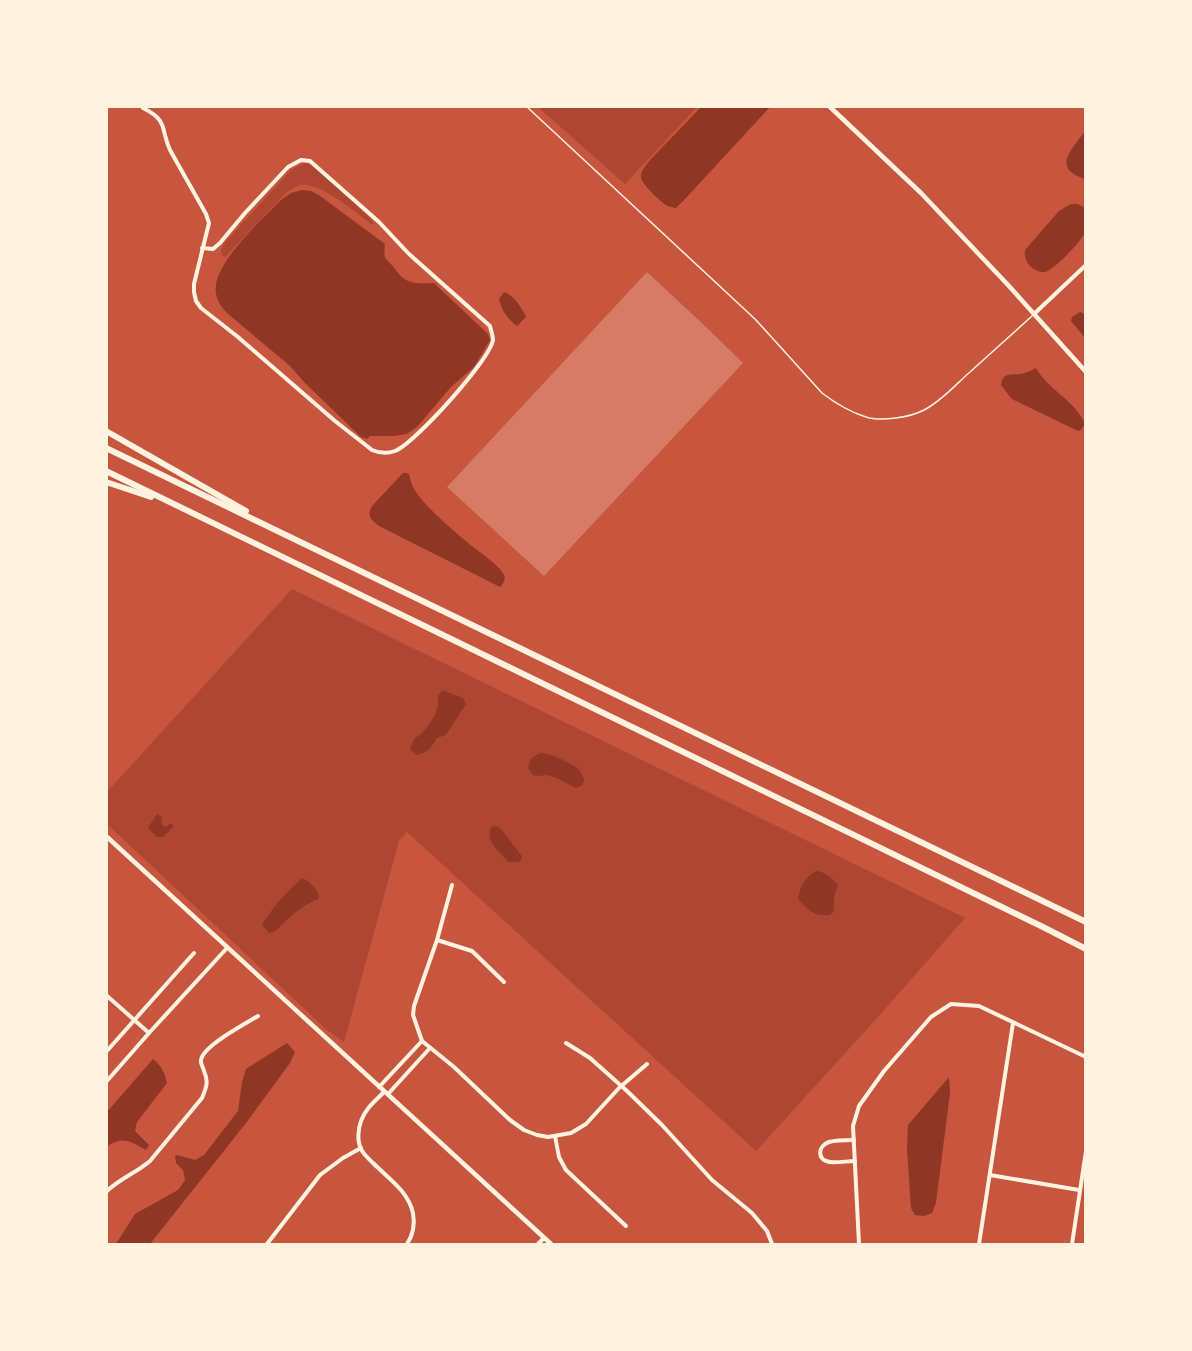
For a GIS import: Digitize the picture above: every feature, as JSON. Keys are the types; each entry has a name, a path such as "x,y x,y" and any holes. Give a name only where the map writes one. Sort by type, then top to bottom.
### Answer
{"highway":[{"path":"106,431 296,540"},
{"path":"106,448 1086,922"},
{"path":"106,471 1086,949"},
{"path":"106,482 177,506"}],"street":[{"path":"829,106 921,192 1086,372"},
{"path":"143,108 156,114 163,125 170,150 209,223 202,248 194,284 196,301 201,308 372,450 387,453 396,451 410,442 478,367 493,341 490,326 310,161 301,160 288,167 238,220 220,243 213,249 202,248"},
{"path":"1034,314 1086,265"},
{"path":"106,836 551,1245"},
{"path":"452,885 437,940 414,1006 413,1015 422,1041 510,1120 524,1130 537,1135 555,1136 571,1133 586,1124 622,1086 647,1064"},
{"path":"437,940 472,951 504,982"},
{"path":"106,1082 227,948"},
{"path":"106,1053 194,953"},
{"path":"106,995 149,1033"},
{"path":"859,1245 853,1126 859,1106 884,1071 931,1017 951,1004 979,1006 1086,1057"},
{"path":"106,1192 150,1161 202,1098 207,1088 207,1078 201,1063 202,1055 208,1048 258,1016"},
{"path":"979,1245 1013,1023"},
{"path":"379,1088 422,1041"},
{"path":"566,1043 590,1058 622,1086 662,1125 712,1180 752,1213 766,1231 772,1245"},
{"path":"407,1245 413,1232 414,1222 411,1204 398,1186 361,1148 358,1136 361,1119 366,1111 430,1048"},
{"path":"555,1136 559,1157 566,1170 626,1226"},
{"path":"854,1140 828,1143 822,1147 820,1153 822,1159 832,1162 855,1161"},
{"path":"267,1245 320,1175 361,1148"},
{"path":"1072,1245 1086,1151"},
{"path":"990,1175 1079,1190"},
{"path":"538,1245 544,1238"}],"lane":[{"path":"526,106 755,319 822,393 846,409 868,418 899,418 925,409 953,387 1034,314"}],"shaded area":[{"path":"538,107 697,107 625,184"},
{"path":"701,107 770,107 676,208 670,207 659,200 647,187 641,174 651,159"},
{"path":"1085,131 1085,179 1069,170 1067,158"},
{"path":"305,163 314,166 374,224 322,190 300,185 285,194 225,257 222,255 221,249 226,241 291,170"},
{"path":"302,190 311,191 320,196 385,244 386,259 403,278 417,283 434,283 488,334 490,340 474,367 451,387 417,427 407,434 370,436 367,439 361,437 289,365 227,313 218,301 217,282 221,269 229,257 281,200 291,193"},
{"path":"1071,204 1078,204 1085,208 1086,227 1083,236 1054,267 1045,272 1036,270 1027,261 1025,250 1059,211"},
{"path":"504,292 514,298 526,317 517,326 502,307 499,299"},
{"path":"1080,312 1085,314 1085,338 1071,321 1072,317"},
{"path":"1036,368 1047,383 1081,416 1085,424 1080,431 1014,400 1001,385 1005,376 1023,374"},
{"path":"403,473 409,474 413,487 432,510 502,571 505,579 500,587 373,521 370,516 372,506"},
{"path":"292,589 965,918 756,1151 407,832 399,841 344,1042 327,1030 107,824 106,793"},
{"path":"442,690 463,698 466,704 446,735 437,738 429,749 417,755 410,749 414,739 428,726 435,715 438,696"},
{"path":"541,753 576,767 584,779 583,785 576,788 557,778 533,775 528,768 530,762 533,757"},
{"path":"157,814 162,817 163,825 166,827 173,825 163,837 157,837 148,828"},
{"path":"496,826 501,829 521,855 522,859 518,862 508,862 491,842 491,827"},
{"path":"817,871 829,876 838,885 834,897 834,909 830,915 815,914 798,899 804,882"},
{"path":"302,878 314,887 319,895 318,899 300,909 274,932 269,933 262,925 280,900"},
{"path":"287,1043 295,1052 290,1063 246,1123 150,1244 116,1244 135,1214 178,1190 185,1180 183,1170 176,1163 175,1156 195,1160 204,1155 238,1111 246,1069"},
{"path":"153,1059 162,1070 167,1083 137,1122 135,1131 149,1145 146,1150 123,1140 107,1146 107,1112"},
{"path":"949,1077 950,1093 936,1203 932,1213 924,1216 915,1215 911,1208 907,1149 908,1125"}],"building":[{"path":"647,272 743,363 544,576 447,487"}]}
